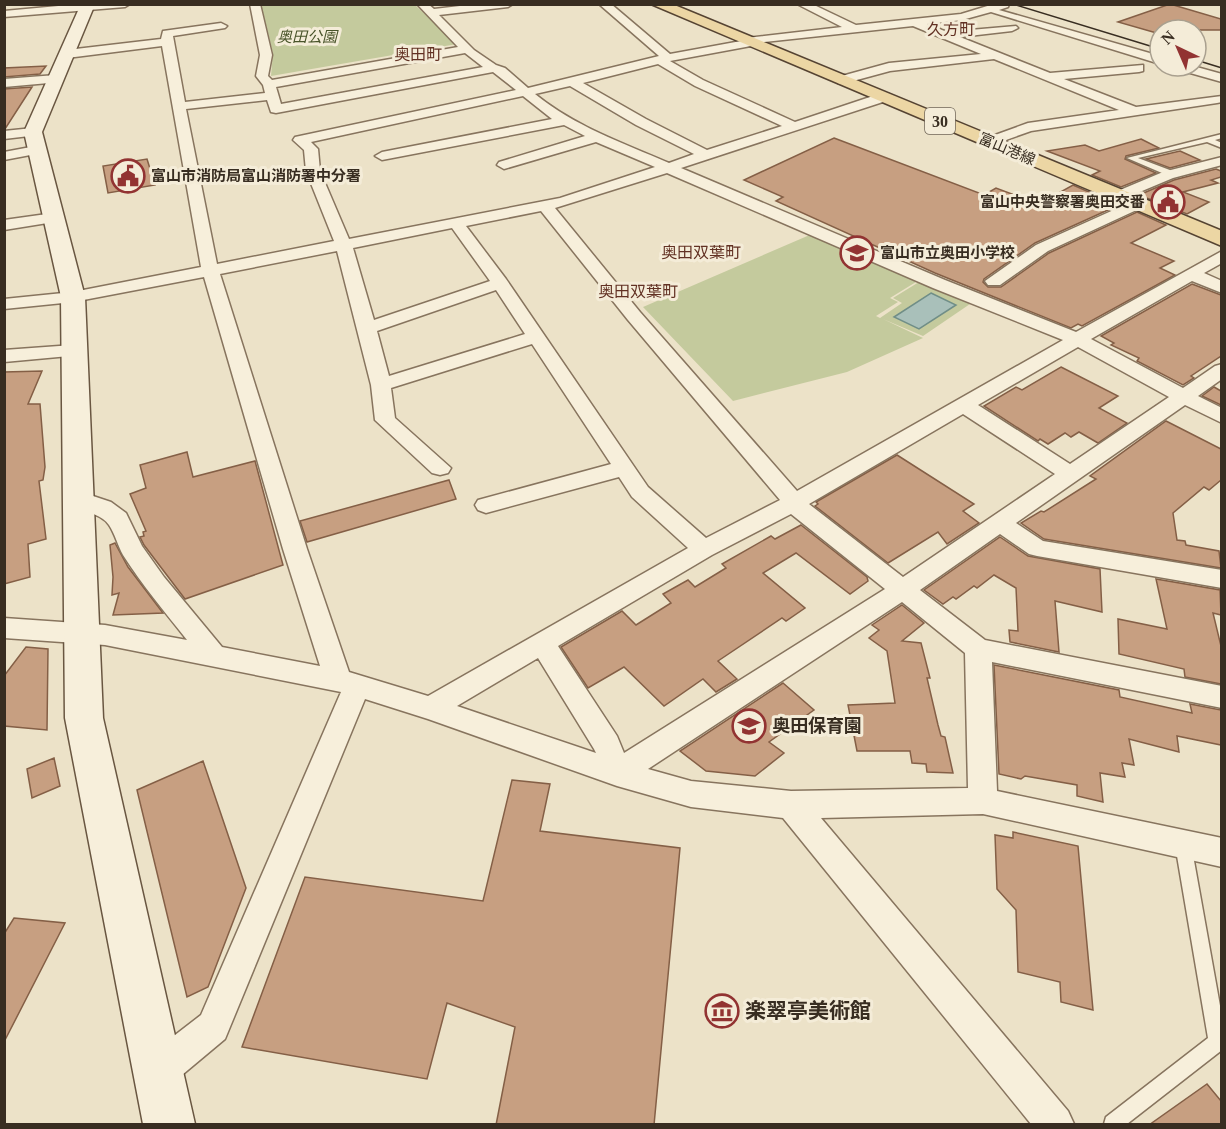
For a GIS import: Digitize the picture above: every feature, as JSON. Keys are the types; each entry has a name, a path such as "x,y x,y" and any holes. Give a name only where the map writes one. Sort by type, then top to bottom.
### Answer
{"main road":[{"name":"富山港線","path":"658,4 1221,240"}],"street":[{"path":"4,14 125,4"},
{"path":"255,4 266,55 262,76 271,90 276,109 492,69 501,71 552,114 597,137 939,284 1077,339 1221,417"},
{"path":"604,4 663,59 699,83 793,126"},
{"path":"802,4 854,28 875,41"},
{"path":"965,4 1148,56"},
{"path":"440,468 385,420 381,385 344,243 313,171 311,149 300,140 749,42 962,17 1004,5"},
{"path":"4,156 25,139 61,67 87,6"},
{"path":"431,12 510,9"},
{"path":"431,12 492,69"},
{"path":"912,22 1134,111"},
{"path":"158,1072 213,1027 348,683 295,549 210,269 167,33 221,26"},
{"path":"922,38 1012,28"},
{"path":"4,83 167,42"},
{"path":"179,106 271,90 469,49"},
{"path":"842,80 889,67 996,56"},
{"path":"1046,76 1139,68"},
{"path":"572,82 641,122 704,154"},
{"path":"4,304 73,297 545,206 884,97"},
{"path":"335,98 360,127"},
{"path":"989,142 1028,127 1217,99"},
{"path":"382,156 565,121"},
{"path":"504,165 597,137"},
{"path":"25,139 54,218 73,297 84,718 169,1125"},
{"path":"1118,196 1172,174 1221,161"},
{"path":"994,281 1042,249 1138,204"},
{"path":"545,206 595,271 749,452 784,488 793,503 978,649 1221,697"},
{"path":"4,225 54,218"},
{"path":"456,222 500,283 640,492 704,549"},
{"path":"430,708 704,549 793,503 1221,256"},
{"path":"1191,274 1221,288"},
{"path":"366,328 500,283"},
{"path":"381,385 535,337"},
{"path":"4,356 73,351"},
{"path":"617,773 903,589 1221,370"},
{"path":"963,405 1071,474"},
{"path":"486,505 624,468"},
{"path":"79,500 103,508 118,519 132,549 155,583 214,656"},
{"path":"1000,523 1037,548 1221,579"},
{"path":"7,633 82,632 348,683 430,708 617,773 691,794 791,805 983,801 1221,853"},
{"path":"542,642 607,745 617,773"},
{"path":"978,649 983,801"},
{"path":"791,805 1055,1125"}],"lane":[{"path":"1172,174 1131,158 1221,136"},
{"path":"1208,140 1221,146"},
{"path":"1113,1125 1217,1041 1183,844"}],"green space":[{"name":"奥田公園","path":"261,5 415,5 457,44 271,76 273,53"},
{"path":"812,234 916,282 890,298 898,302 876,316 880,318 902,303 893,298 919,282 970,304 923,336 883,319 923,338 847,372 733,401 643,307"}],"water":[{"path":"931,293 956,305 919,329 894,317"}],"building":[{"path":"1170,4 1221,19 1221,30 1208,30 1208,18 1148,18 1148,31 1118,22"},
{"path":"46,66 40,74 4,77 4,68"},
{"path":"32,87 5,129 4,129 4,89"},
{"path":"834,138 984,195 996,188 1039,204 1073,185 1119,205 1035,243 984,279 983,282 988,287 1001,287 1049,253 1137,212 1166,225 1131,243 1174,261 1160,268 1175,275 1082,326 1078,324 1071,328 935,273 776,201 783,197 744,180"},
{"path":"1141,139 1159,148 1126,156 1125,159 1156,173 1121,187 1092,175 1100,171 1047,151 1085,145 1099,151"},
{"path":"1180,151 1200,160 1170,168 1146,159"},
{"name":"富山市消防局富山消防署中分署","path":"147,159 155,185 108,193 103,166"},
{"path":"1216,169 1221,171 1221,177 1211,180 1218,183 1183,192 1209,202 1187,214 1139,195 1174,180"},
{"path":"1192,284 1221,295 1221,356 1191,376 1194,378 1183,385 1137,361 1139,358 1111,345 1114,343 1101,336"},
{"path":"1061,367 1118,396 1099,408 1127,423 1098,443 1079,432 1071,437 1065,433 1048,444 1040,439 1038,441 984,406 1016,387 1022,390"},
{"path":"42,371 28,404 40,404 45,467 43,480 39,481 46,539 28,544 30,577 4,584 4,372"},
{"path":"1214,387 1221,391 1221,405 1202,396"},
{"path":"1166,421 1221,449 1221,480 1209,490 1204,487 1173,513 1177,540 1185,541 1186,545 1219,551 1221,568 1044,539 1021,523 1041,511 1044,512 1096,479 1090,476"},
{"path":"187,452 193,477 255,461 283,565 185,599 144,545 140,537 144,536 143,532 146,531 130,494 146,488 140,465"},
{"path":"897,455 974,504 963,511 979,523 947,544 938,532 888,563 815,506 818,504 816,502"},
{"path":"449,480 456,499 307,542 300,521"},
{"path":"801,525 867,577 868,581 850,594 796,553 763,573 805,608 786,621 782,618 718,661 737,679 716,692 703,679 664,706 624,667 588,688 561,647 622,611 636,625 671,603 663,594 688,580 695,587 726,568 722,564 771,536 775,539"},
{"path":"1000,537 1028,556 1100,569 1102,612 1055,601 1059,652 1010,642 1009,630 1018,631 1016,588 994,575 977,588 974,586 956,599 953,597 943,604 924,590"},
{"path":"115,543 128,567 163,613 113,615 119,593 112,595 110,545"},
{"path":"1156,579 1220,590 1221,615 1213,613 1221,646 1221,684 1185,677 1184,669 1119,654 1118,619 1167,629"},
{"path":"902,605 924,623 902,641 921,643 938,725 941,736 945,737 953,773 927,772 926,764 912,763 910,751 857,751 848,705 895,703 887,651 869,638 879,630 872,625"},
{"path":"26,647 48,649 47,730 4,726 4,676"},
{"path":"994,665 1119,690 1120,697 1192,713 1190,704 1221,710 1221,745 1177,736 1179,752 1129,739 1134,765 1122,763 1125,777 1100,773 1103,802 1077,796 1077,785 1025,776 1021,779 999,774"},
{"name":"奥田保育園","path":"783,683 814,710 769,742 784,753 755,776 706,771 680,751"},
{"path":"54,758 60,786 32,798 27,769"},
{"path":"203,761 246,888 208,987 187,997 137,790"},
{"path":"512,780 550,784 540,831 680,848 654,1125 496,1125 515,1027 447,1003 427,1079 242,1047 305,877 483,901"},
{"path":"1013,832 1078,846 1093,1010 1061,1002 1060,982 1018,972 1016,910 997,889 995,835 1013,838"},
{"path":"14,918 65,923 4,1042 4,934"},
{"path":"1207,1084 1221,1101 1221,1125 1149,1125"}],"tram line":[{"path":"1013,4 1148,45"},
{"path":"1208,64 1222,68"}],"place":[{"name":"富山市消防局富山消防署中分署","path":"128,176"},
{"name":"富山中央警察署奥田交番","path":"1168,202"},
{"name":"富山市立奥田小学校","path":"857,253"},
{"name":"奥田保育園","path":"749,726"},
{"name":"楽翠亭美術館","path":"722,1011"}],"district":[{"name":"久方町","path":"951,29"},
{"name":"奥田町","path":"418,54"},
{"name":"奥田双葉町","path":"701,252"},
{"name":"奥田双葉町","path":"638,291"}]}
